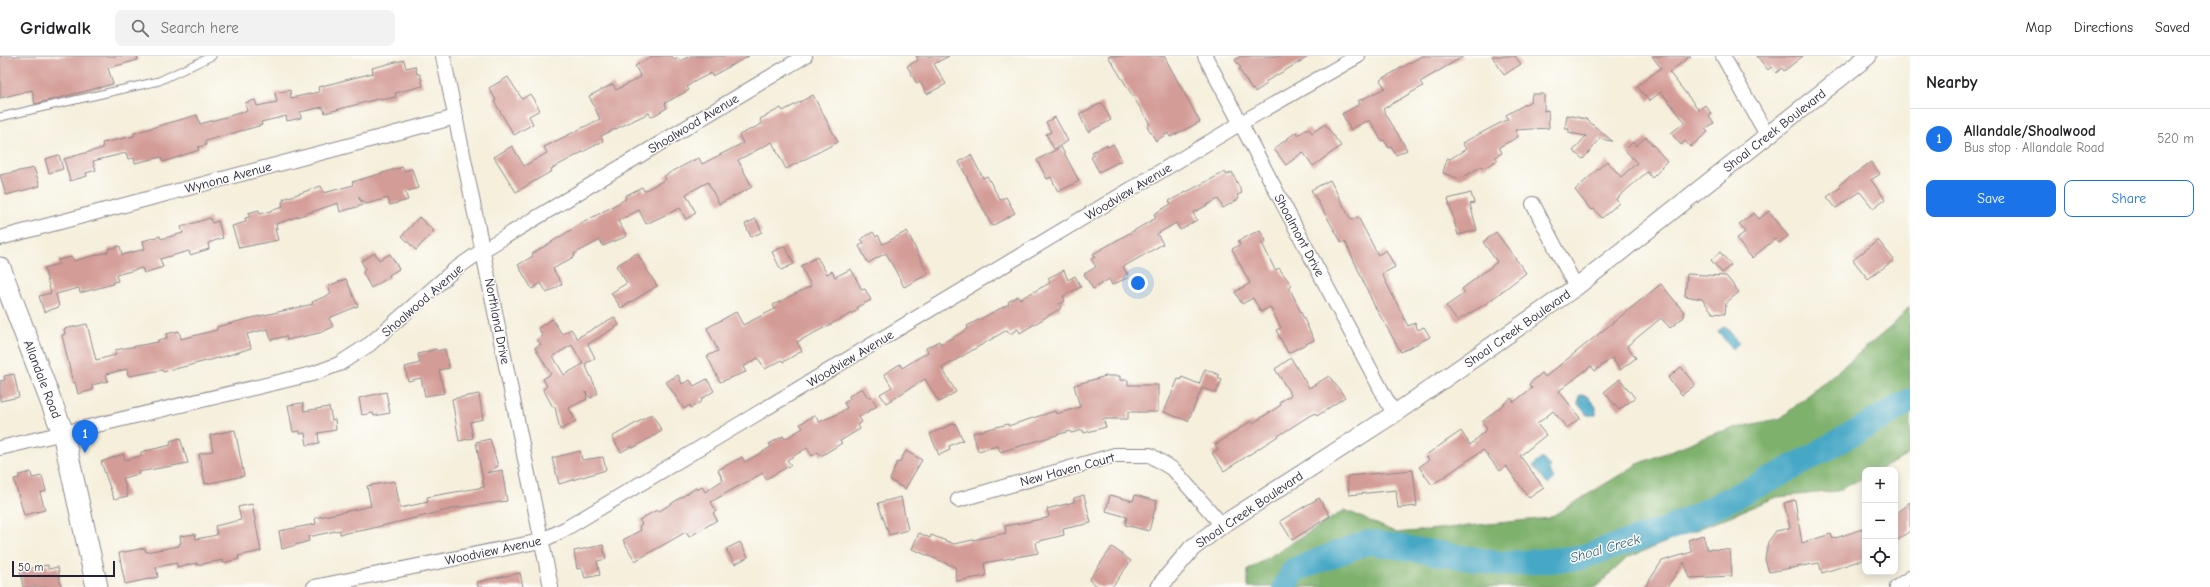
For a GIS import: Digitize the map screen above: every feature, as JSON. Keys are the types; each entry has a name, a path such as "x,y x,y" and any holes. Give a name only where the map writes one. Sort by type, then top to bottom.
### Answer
{"main road":[{"name":"Allandale Road","path":"0,268 63,433 96,587"}],"street":[{"name":"Northland Drive","path":"443,56 551,587"},
{"name":"Shoalwood Avenue","path":"0,448 312,374 339,364 370,344 454,270 483,250 805,56"},
{"name":"Shoalmont Drive","path":"1205,56 1394,414"},
{"name":"Woodview Avenue","path":"314,587 542,541 565,529 1241,123 1358,56"},
{"path":"1723,56 1767,135"},
{"name":"Shoal Creek Boulevard","path":"1159,587 1192,548 1222,525 1394,414 1576,287 1868,56"},
{"name":"Wynona Avenue","path":"0,238 456,117"},
{"path":"1533,204 1576,287"},
{"name":"New Haven Court","path":"958,500 1115,455 1150,455 1174,470 1222,525"},
{"path":"1897,587 1910,578"}],"lane":[{"path":"0,118 159,81 212,56"}],"green space":[{"path":"1910,306 1910,454 1884,467 1862,467 1862,478 1837,491 1777,497 1627,558 1596,587 1248,587 1248,570 1345,510 1397,533 1549,518 1638,464 1718,432 1781,418 1892,326"}],"water":[{"path":"1725,326 1739,343 1732,349 1718,331"},
{"path":"1579,396 1587,396 1596,407 1596,415 1587,415 1578,404"},
{"path":"1542,458 1551,468 1548,470 1555,479 1548,484 1533,466"}],"building":[{"path":"0,56 137,56 138,60 108,68 113,84 35,104 32,90 0,98"},
{"path":"653,56 672,56 674,60 678,58 680,61 690,56 749,56 712,76 711,73 692,83 687,87 689,90 665,103 667,108 651,117 649,113 601,136 603,141 551,169 552,171 516,192 494,157 512,146 524,166 547,153 544,147 600,119 589,96 613,84 616,90 641,77 635,66"},
{"path":"916,56 949,56 934,64 946,84 927,94 920,82 917,84 907,66 918,60"},
{"path":"1108,56 1164,56 1200,122 1170,137 1168,133 1156,141 1147,126 1150,124"},
{"path":"1241,56 1310,56 1265,82 1267,84 1255,92 1253,89 1252,90 1239,69 1241,68 1235,60"},
{"path":"1422,56 1464,56 1420,82 1423,86 1383,109 1407,150 1396,155 1384,140 1382,141 1370,121 1364,122 1351,130 1342,114 1360,104 1358,101 1385,88 1380,80"},
{"path":"1492,56 1515,56 1521,64 1504,75"},
{"path":"1652,56 1691,56 1669,72 1699,110 1705,105 1712,114 1709,117 1714,123 1705,129 1708,132 1690,147 1685,141 1681,145 1671,133 1685,122 1661,92 1649,101 1637,86 1661,68"},
{"path":"1757,56 1803,56 1784,71 1782,68 1776,73 1771,67 1768,70"},
{"path":"404,60 406,68 415,66 417,74 420,74 423,86 395,93 396,97 381,100 381,98 325,113 323,107 300,112 301,118 287,121 286,116 261,122 262,125 205,141 206,145 198,147 199,150 163,162 161,157 135,163 134,158 128,159 126,153 93,161 96,170 86,173 87,176 70,181 64,159 103,148 102,143 134,136 134,133 197,115 200,124 247,111 245,103 255,100 257,106 277,102 275,93 290,90 291,98 319,92 318,87 373,73 372,68"},
{"path":"508,77 522,99 530,94 540,110 529,116 533,124 514,135 494,101 496,100 489,88"},
{"path":"1532,94 1544,94 1544,111 1548,110 1549,128 1515,130 1518,137 1499,147 1502,153 1495,157 1498,160 1484,168 1482,166 1460,179 1443,173 1447,158 1450,159 1466,149 1462,143 1508,119 1506,115 1531,101"},
{"path":"813,95 838,142 786,169 772,142 738,160 752,187 719,204 708,182 686,194 696,213 686,219 680,208 646,224 639,210 618,221 627,236 603,246 600,240 574,254 575,256 553,269 562,284 547,293 541,283 532,289 518,265 533,256 532,254 584,222 626,199 625,196 642,187 644,191 666,179 664,176 694,160 699,158 702,164 743,143 739,135 762,124 760,119 781,108 783,111"},
{"path":"1102,103 1111,120 1088,132 1079,114"},
{"path":"1567,115 1586,119 1612,141 1600,139 1583,159 1573,151 1586,136 1569,133 1569,129 1565,129"},
{"path":"1055,117 1068,141 1054,149 1046,134 1051,132 1046,122"},
{"path":"1325,124 1341,146 1313,166 1303,152 1286,165 1274,149 1296,132 1298,135 1308,128 1312,133"},
{"path":"1646,137 1667,161 1652,178 1647,172 1616,199 1619,203 1602,218 1594,209 1591,210 1575,190 1607,161 1621,177 1637,163 1625,150 1633,142 1636,146"},
{"path":"1113,144 1122,160 1099,172 1091,157 1094,155 1092,152 1106,145 1108,147"},
{"path":"1061,147 1079,181 1058,192 1051,177 1047,179 1037,160"},
{"path":"59,155 63,169 49,173 45,159"},
{"path":"971,155 983,178 987,176 1000,200 1006,197 1015,213 992,226 959,162"},
{"path":"1871,162 1880,174 1871,180 1885,199 1873,208 1860,192 1836,208 1827,197 1841,187 1839,185"},
{"path":"403,167 404,171 412,169 418,188 405,192 408,200 390,205 388,198 366,204 358,197 363,205 340,212 338,203 276,224 277,229 275,229 278,240 239,248 232,226 246,222 245,218 250,217 248,213 259,210 260,214 283,207 283,199 321,186 324,193 353,185 352,182"},
{"path":"34,168 40,186 6,195 0,175"},
{"path":"1225,172 1227,175 1232,172 1242,193 1237,195 1239,199 1223,208 1218,199 1193,213 1197,220 1180,230 1176,223 1157,234 1163,244 1123,267 1129,277 1112,285 1109,279 1093,289 1084,274 1096,267 1091,259 1095,257 1093,254 1156,218 1154,214 1171,204 1169,201"},
{"path":"1330,180 1351,220 1358,217 1378,255 1386,250 1395,267 1382,274 1408,326 1415,323 1418,330 1424,327 1430,337 1401,352 1374,305 1345,241 1342,243 1311,190"},
{"path":"1471,193 1474,203 1470,204 1477,230 1458,235 1448,199"},
{"path":"1769,211 1788,236 1779,243 1775,239 1752,258 1736,239 1745,232 1739,224 1754,213 1759,219"},
{"path":"419,217 434,231 416,250 402,236"},
{"path":"210,218 212,223 218,221 223,238 208,243 209,249 190,255 189,251 160,259 163,267 144,273 142,268 116,275 118,281 113,282 113,284 80,293 79,288 56,294 59,307 44,312 39,296 51,293 44,268 59,264 58,260 72,257 74,261 108,252 108,249 120,246 122,255 145,249 143,241 160,236 161,239 183,233 181,227"},
{"path":"756,219 762,232 751,237 745,224"},
{"path":"1260,230 1266,241 1262,243 1275,270 1279,268 1292,286 1289,287 1314,340 1288,353 1276,330 1281,328 1270,307 1261,312 1253,298 1242,304 1235,292 1250,283 1232,249 1240,245 1238,241"},
{"path":"907,231 928,274 904,287 886,253 868,263 859,246 864,243 861,239 873,232 876,237 878,235 883,244"},
{"path":"1496,232 1526,273 1487,303 1457,321 1446,306 1465,293 1462,289 1497,262 1483,242"},
{"path":"1878,240 1894,260 1868,279 1853,260"},
{"path":"785,246 794,264 781,270 772,252"},
{"path":"1720,252 1731,265 1722,273 1711,260"},
{"path":"375,253 379,260 390,254 399,269 389,275 390,277 371,288 363,273 365,268 361,261"},
{"path":"637,253 657,286 621,308 611,293 627,283 616,266"},
{"path":"817,257 827,274 832,271 835,277 851,269 862,290 865,289 871,300 857,307 858,310 797,342 802,351 783,362 782,360 765,369 758,358 743,367 746,372 720,382 707,356 718,351 707,328 736,312 743,325 775,309 773,305 811,286 801,266"},
{"path":"1064,270 1068,280 1075,276 1081,287 1063,296 1065,301 1059,304 1061,308 1020,333 1018,329 1010,334 1007,330 942,368 956,392 939,402 925,379 886,403 880,394 892,387 884,374 900,364 902,368 928,352 926,348 939,341 940,344 958,335 968,329 967,326 1009,304 1008,302 1018,296 1020,299 1048,284 1050,282 1048,278"},
{"path":"1687,274 1726,276 1739,292 1726,303 1725,314 1713,313 1702,299 1685,296"},
{"path":"346,279 358,306 329,318 333,327 319,333 287,340 286,336 271,340 268,329 247,334 251,348 226,356 163,372 162,370 130,376 128,375 127,369 106,374 108,381 92,385 93,390 78,394 75,382 73,383 62,335 65,334 64,329 87,324 96,360 116,355 115,350 158,342 158,340 167,338 166,334 179,331 181,339 217,330 217,327 243,320 313,304 312,302 331,294 328,286"},
{"path":"1661,284 1684,312 1684,317 1670,328 1661,318 1627,346 1636,358 1620,370 1612,358 1595,371 1591,366 1559,391 1580,418 1567,428 1553,411 1537,424 1546,435 1520,456 1544,488 1529,498 1506,466 1500,471 1483,450 1432,485 1419,467 1429,460 1426,455 1461,431 1470,445 1487,429 1482,422 1511,398 1514,402 1532,388 1529,384 1542,373 1545,377"},
{"path":"614,317 619,325 588,344 595,358 585,364 597,390 597,394 590,398 586,392 587,399 569,408 576,421 560,430 555,407 553,407 543,389 547,386 543,379 551,374 535,348 541,344 537,340 543,336 538,328 552,319 562,334 571,329 577,338","holes":["572,345 583,364 564,375 553,356"]},
{"path":"436,349 437,351 445,349 449,368 439,370 444,393 425,396 421,378 408,381 405,367 420,363 418,354"},
{"path":"1291,358 1309,388 1329,376 1345,397 1317,416 1315,413 1309,416 1224,471 1212,453 1218,449 1215,445 1251,421 1253,423 1281,405 1280,402 1291,395 1275,369"},
{"path":"1681,367 1695,385 1682,395 1668,378"},
{"path":"1205,369 1219,375 1218,378 1222,380 1216,393 1202,388 1188,421 1164,412 1178,379 1181,380 1182,377 1199,384"},
{"path":"14,374 19,397 0,401 0,381 5,380 4,376"},
{"path":"678,375 682,384 690,380 694,386 707,379 714,391 701,399 702,401 691,408 690,405 684,409 666,382"},
{"path":"1106,376 1120,376 1120,380 1128,380 1128,385 1158,385 1158,412 1128,412 1128,419 1103,419 1106,427 1084,433 1083,430 1071,433 1070,431 1000,452 998,446 978,451 973,433 1008,424 1008,426 1055,411 1056,414 1080,407 1074,385"},
{"path":"1620,379 1635,398 1619,410 1604,392"},
{"path":"862,388 868,398 871,396 877,406 859,417 862,422 858,425 860,429 840,441 842,443 821,456 818,452 812,456 807,448 787,460 791,465 766,479 763,473 728,492 711,502 716,511 713,513 717,520 689,537 686,532 635,561 623,540 641,530 639,526 642,524 639,520 657,510 658,512 696,488 697,490 702,487 705,492 723,480 718,470 742,457 745,462 771,447 769,444 783,436 785,439 803,428 800,424 815,415 819,422 838,414 847,408 844,403 850,399 849,396"},
{"path":"386,392 390,413 374,416 373,413 362,415 359,398"},
{"path":"479,394 483,419 470,422 473,438 459,441 452,399"},
{"path":"303,403 304,411 329,407 332,420 335,419 336,430 318,433 319,443 307,445 305,433 300,434 300,431 293,432 288,405"},
{"path":"652,414 662,431 633,448 632,446 621,452 612,437"},
{"path":"955,423 963,440 949,446 950,450 939,455 930,434"},
{"path":"235,430 244,476 205,484 199,454 213,451 210,435"},
{"path":"180,438 188,463 138,472 139,474 123,478 128,496 114,499 101,462 123,454 125,460 141,456 141,452 171,445 170,441"},
{"path":"490,439 498,466 487,473 502,470 507,501 456,508 365,530 340,534 340,530 308,537 309,541 282,549 279,531 316,524 315,518 371,506 367,486 395,481 400,508 428,502 427,497 484,487 476,442"},
{"path":"580,451 582,460 603,457 606,470 559,484 552,458"},
{"path":"906,451 922,460 905,489 890,480 897,462 899,463"},
{"path":"1413,470 1417,506 1398,508 1396,490 1349,495 1347,476"},
{"path":"31,472 32,478 42,476 46,491 40,493 45,510 24,515 14,479 19,478 19,475"},
{"path":"1084,495 1091,523 1063,529 1064,535 1036,542 1038,553 984,563 986,576 956,581 955,567 912,549 919,533 930,538 931,535 954,544 1006,533 1005,526 1047,518 1049,516 1047,509 1074,502 1074,498"},
{"path":"1110,495 1133,501 1135,495 1157,501 1149,531 1125,525 1127,517 1106,511"},
{"path":"901,497 908,530 889,535 878,503"},
{"path":"1319,498 1330,516 1292,540 1280,521"},
{"path":"1795,500 1802,543 1831,534 1833,539 1862,529 1862,560 1822,573 1819,563 1769,572 1765,559 1768,542 1776,531 1790,528 1784,503"},
{"path":"1910,502 1910,531 1898,540 1898,539 1898,512"},
{"path":"252,504 261,551 238,556 239,559 223,563 223,560 197,565 197,563 177,567 177,563 156,567 158,577 125,584 119,553 145,548 146,552 179,546 181,543 180,536 195,534 196,539 217,535 215,526 241,520 238,507"},
{"path":"1703,535 1707,549 1730,550 1732,576 1690,578 1684,562 1667,587 1645,587 1662,561 1692,552 1688,540"},
{"path":"740,542 748,557 735,564 726,549"},
{"path":"603,545 606,559 597,561 600,575 585,578 582,568 577,569 574,551"},
{"path":"1112,547 1131,561 1112,587 1099,587 1089,580"},
{"path":"48,565 48,569 58,567 61,587 23,587 20,570"},
{"path":"520,573 523,587 478,587 477,582"}],"waterway":[{"name":"Shoal Creek","path":"1285,587 1294,570 1368,542 1504,564 1579,558 1670,528 1779,475 1910,401"}],"place":[{"name":"Allandale/Shoalwood","path":"85,453"}]}
